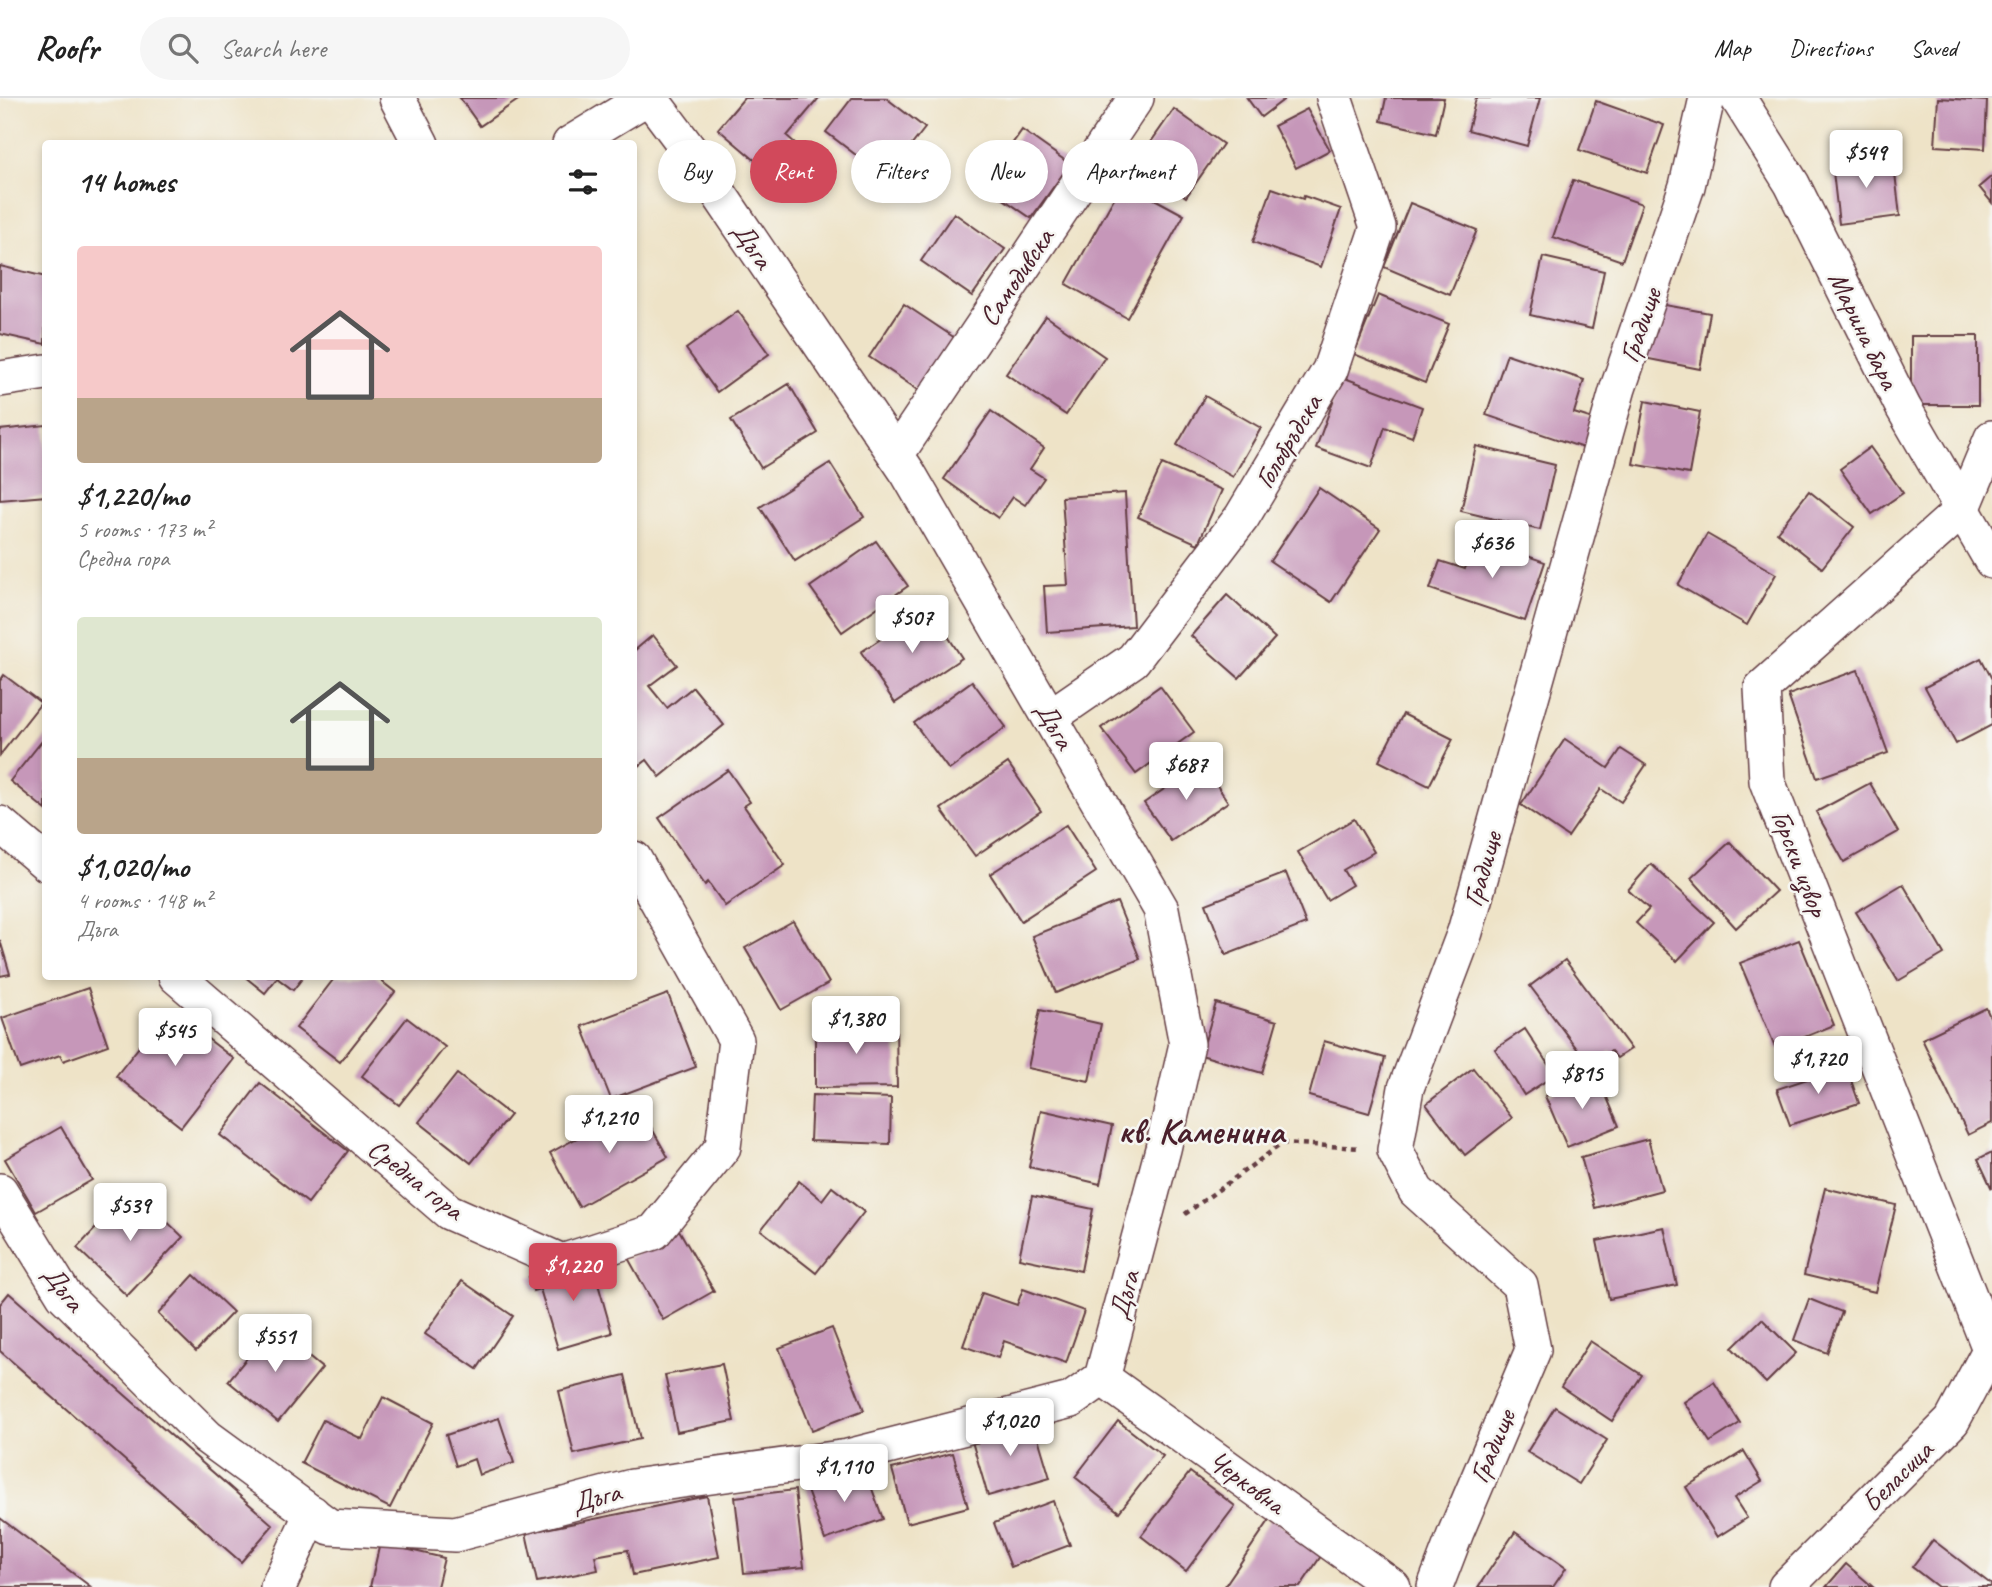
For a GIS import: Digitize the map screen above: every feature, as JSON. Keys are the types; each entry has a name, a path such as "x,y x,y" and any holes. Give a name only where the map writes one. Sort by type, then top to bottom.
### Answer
{"street":[{"path":"397,98 419,140"},
{"path":"577,140 648,98"},
{"name":"Дъга","path":"0,1191 64,1295 207,1437 330,1527 455,1534 632,1487 848,1457 1071,1400 1102,1378 1187,1044 1161,909 896,455 692,154 648,98"},
{"name":"Самодивска","path":"896,455 1136,98"},
{"name":"Голобръдска","path":"1050,717 1133,660 1242,517 1330,370 1378,227 1334,98"},
{"name":"Градище","path":"1435,1587 1533,1350 1520,1285 1416,1191 1395,1150 1406,1088 1465,933 1618,388 1687,186 1707,98"},
{"name":"Марина бара","path":"1738,98 1792,184 1903,407 1992,561"},
{"path":"0,379 42,373"},
{"name":"Горски извор","path":"1991,1352 1768,781 1762,688 1962,510 1992,438"},
{"path":"0,824 42,860"},
{"name":"Средна гора","path":"181,980 449,1212 562,1262 654,1232 723,1147 736,1040 637,864"},
{"name":"Беласица","path":"1786,1587 1952,1421 1991,1352"},
{"name":"Черковна","path":"1102,1378 1393,1587"},
{"path":"278,1587 312,1513"}],"path":[{"path":"1136,1250 1283,1143 1395,1150"}],"building":[{"path":"460,98 521,98 480,126"},
{"path":"744,98 819,98 787,136 792,140 750,140 750,156 736,144 736,140 731,140 718,129"},
{"path":"852,98 886,98 925,128 916,140 851,140 851,151 826,132"},
{"path":"1247,98 1286,98 1261,117"},
{"path":"1386,98 1444,98 1436,134 1381,121"},
{"path":"1476,98 1540,98 1527,146 1468,130"},
{"path":"1938,98 1987,101 1985,149 1935,146"},
{"path":"1596,101 1664,125 1647,173 1579,150"},
{"path":"1174,109 1223,144 1198,180 1198,140 1152,140"},
{"path":"1307,109 1330,150 1296,168 1274,126"},
{"path":"1022,130 1036,140 1015,140"},
{"path":"1048,148 1062,158 1062,175 1048,194"},
{"path":"1893,156 1900,216 1839,224 1832,163"},
{"path":"1992,176 1992,203 1979,187"},
{"path":"1573,180 1642,204 1622,261 1553,237"},
{"path":"1272,188 1341,209 1321,267 1253,242"},
{"path":"1009,203 1042,203 1031,218"},
{"path":"1111,203 1162,203 1184,215 1127,318 1066,284"},
{"path":"1410,203 1477,230 1450,295 1384,267"},
{"path":"954,213 1005,249 972,296 921,261"},
{"path":"1543,257 1604,271 1592,329 1530,315"},
{"path":"0,266 42,276 42,343 0,334"},
{"path":"1378,295 1449,324 1425,383 1354,354"},
{"path":"1654,303 1710,313 1700,369 1644,358"},
{"path":"904,304 955,338 920,391 869,357"},
{"path":"738,311 769,354 717,392 686,349"},
{"path":"1046,316 1105,357 1066,415 1006,374"},
{"path":"1911,336 1978,336 1978,405 1911,405"},
{"path":"1507,354 1584,380 1574,413 1599,421 1589,450 1486,415"},
{"path":"1342,377 1422,407 1412,437 1385,427 1371,468 1316,448"},
{"path":"789,384 818,433 761,468 731,420"},
{"path":"1205,396 1261,428 1233,477 1177,445"},
{"path":"1645,401 1700,412 1689,474 1633,464"},
{"path":"991,411 1044,448 1030,469 1044,478 1025,505 1013,497 998,518 944,479"},
{"path":"42,425 42,496 0,500 0,430"},
{"path":"1476,446 1555,465 1540,530 1461,511"},
{"path":"1870,447 1903,493 1872,514 1840,469"},
{"path":"830,463 864,517 795,561 760,507"},
{"path":"1162,464 1222,490 1198,544 1138,517"},
{"path":"1319,488 1380,529 1331,602 1270,561"},
{"path":"1809,491 1854,527 1822,568 1777,532"},
{"path":"1125,493 1133,626 1047,632 1044,586 1068,585 1062,497"},
{"path":"1707,534 1776,574 1747,625 1678,585"},
{"path":"1475,538 1545,562 1525,621 1430,589 1440,561 1465,569"},
{"path":"876,541 908,586 842,632 810,587"},
{"path":"1227,595 1275,638 1239,678 1191,636"},
{"path":"929,607 962,658 895,703 861,652"},
{"path":"653,635 677,665 649,686 667,708 693,687 724,725 660,777 647,760 637,768 637,648"},
{"path":"1981,658 1992,679 1992,725 1956,744 1925,687"},
{"path":"1858,670 1888,753 1817,778 1788,695"},
{"path":"4,675 41,703 0,755 0,681"},
{"path":"972,681 1006,727 949,770 914,723"},
{"path":"1160,686 1194,732 1136,774 1101,728"},
{"path":"1403,714 1453,739 1429,786 1379,761"},
{"path":"1565,739 1608,768 1621,749 1646,765 1621,802 1601,789 1568,837 1521,805"},
{"path":"42,741 42,807 10,781"},
{"path":"1008,763 1041,811 975,856 941,809"},
{"path":"1202,763 1228,802 1171,841 1144,803"},
{"path":"728,770 750,802 744,806 785,865 725,906 708,882 705,885 659,818"},
{"path":"1870,783 1898,832 1844,862 1816,812"},
{"path":"1354,819 1374,852 1343,870 1352,885 1327,900 1298,852"},
{"path":"1066,825 1096,872 1021,921 990,874"},
{"path":"1730,842 1776,891 1736,928 1691,878"},
{"path":"1651,864 1714,922 1677,961 1636,923 1649,909 1628,890"},
{"path":"1286,873 1306,924 1226,955 1206,904"},
{"path":"1903,884 1944,954 1898,981 1856,912"},
{"path":"1117,902 1140,959 1056,993 1032,936"},
{"path":"793,921 829,983 781,1010 745,948"},
{"path":"0,940 10,974 0,976"},
{"path":"1799,940 1834,1025 1776,1049 1740,963"},
{"path":"1565,960 1631,1049 1617,1058 1611,1051 1590,1066 1530,986"},
{"path":"249,980 275,980 265,993"},
{"path":"280,980 301,980 293,990"},
{"path":"333,980 380,980 395,992 340,1062 296,1028"},
{"path":"88,988 108,1045 63,1061 60,1055 20,1069 2,1018"},
{"path":"668,994 696,1067 611,1099 582,1026"},
{"path":"1216,1003 1277,1021 1262,1073 1201,1055"},
{"path":"1986,1008 1992,1021 1992,1123 1968,1135 1922,1039"},
{"path":"169,1009 234,1059 181,1127 116,1076"},
{"path":"1040,1010 1101,1024 1089,1081 1028,1068"},
{"path":"407,1018 445,1047 399,1105 362,1076"},
{"path":"896,1024 897,1087 815,1088 815,1025"},
{"path":"1525,1029 1555,1075 1524,1095 1495,1049"},
{"path":"1324,1041 1385,1058 1369,1113 1309,1096"},
{"path":"1846,1066 1859,1103 1790,1125 1777,1089"},
{"path":"1473,1068 1512,1118 1465,1155 1426,1104"},
{"path":"457,1074 510,1115 471,1163 419,1122"},
{"path":"1597,1074 1619,1126 1567,1147 1545,1096"},
{"path":"260,1083 348,1151 308,1203 220,1135"},
{"path":"812,1095 891,1098 890,1144 810,1141"},
{"path":"638,1104 668,1157 579,1207 550,1153"},
{"path":"1041,1110 1112,1126 1100,1184 1029,1167"},
{"path":"61,1127 92,1180 36,1212 5,1159"},
{"path":"1648,1139 1662,1190 1595,1208 1581,1157"},
{"path":"1992,1152 1992,1189 1978,1159"},
{"path":"799,1181 822,1200 832,1187 864,1212 816,1273 761,1230"},
{"path":"1825,1188 1896,1205 1875,1292 1804,1275"},
{"path":"133,1189 183,1237 127,1296 77,1248"},
{"path":"1032,1196 1093,1209 1081,1271 1019,1258"},
{"path":"1664,1227 1677,1285 1609,1299 1597,1241"},
{"path":"679,1230 714,1291 663,1320 628,1258"},
{"path":"591,1259 612,1333 558,1349 540,1289 533,1291 529,1277"},
{"path":"194,1275 233,1312 196,1351 158,1314"},
{"path":"462,1281 513,1316 477,1369 425,1334"},
{"path":"1023,1289 1084,1311 1066,1363 1004,1341 998,1358 963,1346 982,1293 1017,1305"},
{"path":"9,1293 273,1525 241,1562 0,1351 0,1304"},
{"path":"1809,1299 1842,1312 1827,1353 1794,1340"},
{"path":"1762,1319 1796,1353 1766,1383 1732,1348"},
{"path":"272,1327 322,1368 278,1422 228,1381"},
{"path":"832,1328 864,1410 812,1430 779,1348"},
{"path":"1590,1341 1642,1375 1612,1421 1561,1387"},
{"path":"722,1364 734,1421 677,1432 665,1375"},
{"path":"625,1375 640,1439 574,1454 559,1391"},
{"path":"1714,1382 1740,1423 1710,1442 1684,1402"},
{"path":"383,1397 433,1423 390,1508 301,1463 323,1420 362,1439"},
{"path":"1555,1407 1607,1440 1579,1484 1527,1452"},
{"path":"499,1418 514,1463 479,1475 474,1459 456,1466 446,1435"},
{"path":"1033,1421 1050,1478 988,1496 971,1438"},
{"path":"1118,1421 1163,1456 1119,1512 1075,1477"},
{"path":"1744,1451 1762,1481 1734,1498 1747,1518 1717,1537 1686,1487"},
{"path":"953,1453 968,1507 907,1523 892,1469"},
{"path":"864,1467 883,1519 825,1540 806,1488"},
{"path":"1190,1472 1235,1506 1186,1571 1141,1536"},
{"path":"795,1490 804,1567 744,1573 735,1497"},
{"path":"707,1496 719,1557 633,1575 628,1550 595,1556 598,1570 537,1582 526,1533"},
{"path":"1053,1501 1070,1545 1011,1567 994,1523"},
{"path":"0,1518 91,1587 0,1587"},
{"path":"1271,1518 1323,1553 1300,1587 1224,1587"},
{"path":"1515,1532 1566,1568 1553,1587 1478,1587"},
{"path":"1933,1540 1992,1585 1938,1587 1912,1567"},
{"path":"380,1543 444,1558 437,1587 370,1587"},
{"path":"1846,1564 1873,1587 1826,1587"}],"district":[{"name":"кв. Каменина","path":"1201,1131"}]}
